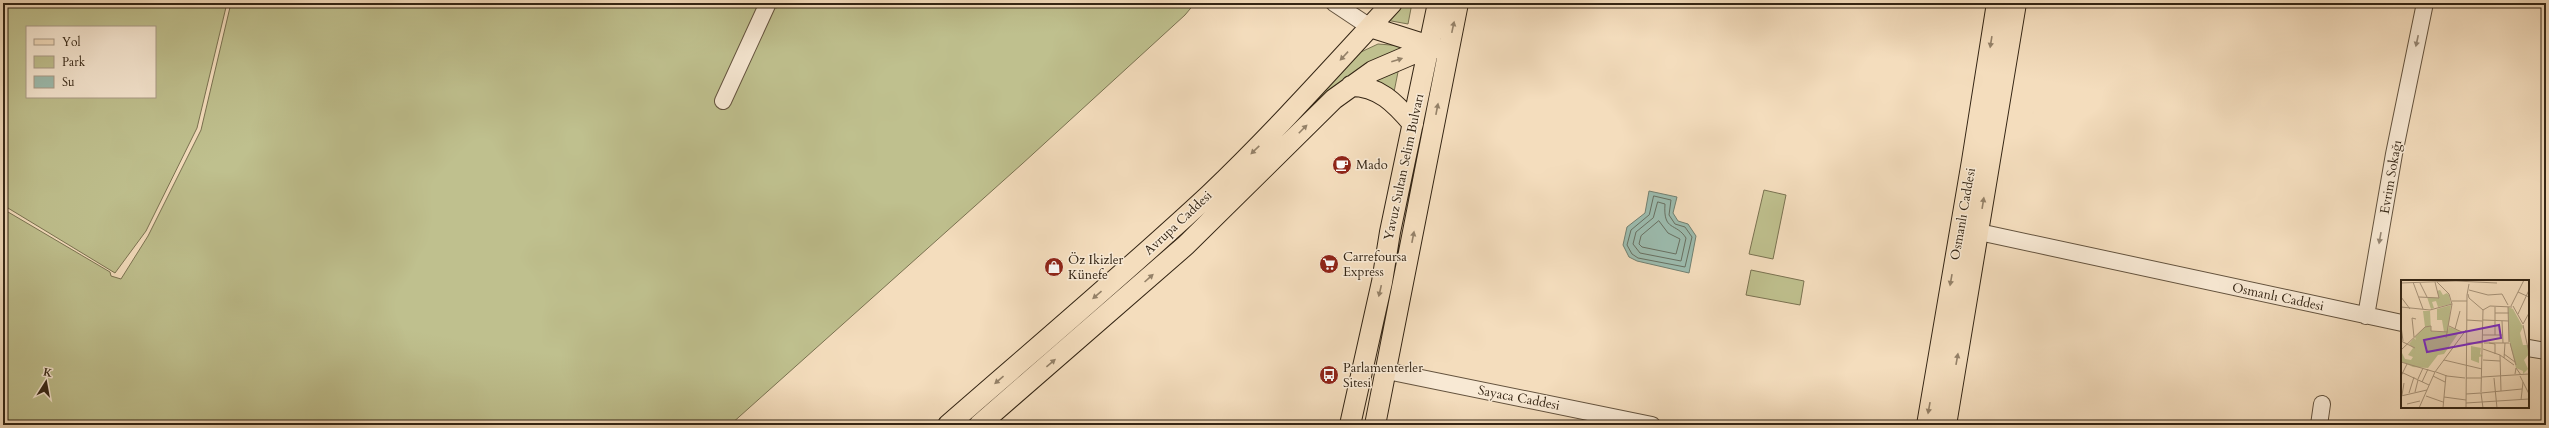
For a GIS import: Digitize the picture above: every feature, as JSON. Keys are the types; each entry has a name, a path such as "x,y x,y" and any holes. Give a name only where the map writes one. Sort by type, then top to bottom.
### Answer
{"main road":[{"name":"Avrupa Caddesi","path":"948,425 1138,260 1209,194 1277,128 1392,3"},
{"name":"Yavuz Sultan Selim Bulvarı","path":"1375,425 1385,381 1438,49 1438,3"},
{"name":"Yavuz Sultan Selim Bulvarı","path":"1350,425 1382,282 1412,124 1438,49 1458,3"},
{"name":"Osmanlı Caddesi","path":"1927,425 1997,3"},
{"name":"Osmanlı Caddesi","path":"1946,425 2016,3"},
{"path":"1370,27 1438,49"},
{"name":"Avrupa Caddesi","path":"979,425 1186,245 1334,99 1350,86 1388,63 1438,49"},
{"path":"1350,86 1369,88 1386,96 1412,124"},
{"path":"1360,375 1362,387 1385,381"}],"street":[{"path":"723,101 768,3"},
{"path":"1334,3 1370,27"},
{"name":"Evrim Sokağı","path":"2366,316 2394,154 2425,3"},
{"name":"Osmanlı Caddesi","path":"1979,232 2366,316"},
{"path":"2366,316 2401,323"},
{"path":"2529,348 2546,351"},
{"name":"Sayaca Caddesi","path":"1385,381 1652,425"},
{"path":"2319,425 2322,404"}],"green space":[{"path":"3,3 227,3 197,128 146,231 115,273 3,205"},
{"path":"231,3 766,3 777,8 780,3 1195,3 1185,15 1022,164 730,425 3,425 3,209 110,272 111,276 121,279 148,236 201,130"},
{"path":"1402,3 1412,3 1408,24 1386,20"},
{"path":"1378,44 1403,46 1400,51 1384,56 1355,74 1327,98 1289,135 1285,130 1361,52"},
{"path":"1399,67 1394,92 1374,80"},
{"path":"1764,190 1786,195 1773,259 1749,254"},
{"path":"1751,270 1804,281 1800,305 1746,295"}],"water":[{"path":"1649,191 1677,197 1673,213 1678,221 1688,224 1696,236 1689,273 1637,261 1629,257 1623,245 1627,227 1645,213"}],"place":[{"name":"Mado","path":"1342,165"},
{"name":"Carrefoursa Express","path":"1329,264"},
{"name":"Öz Ikizler Künefe","path":"1054,267"},
{"name":"Parlamenterler Sitesi","path":"1329,375"}]}
